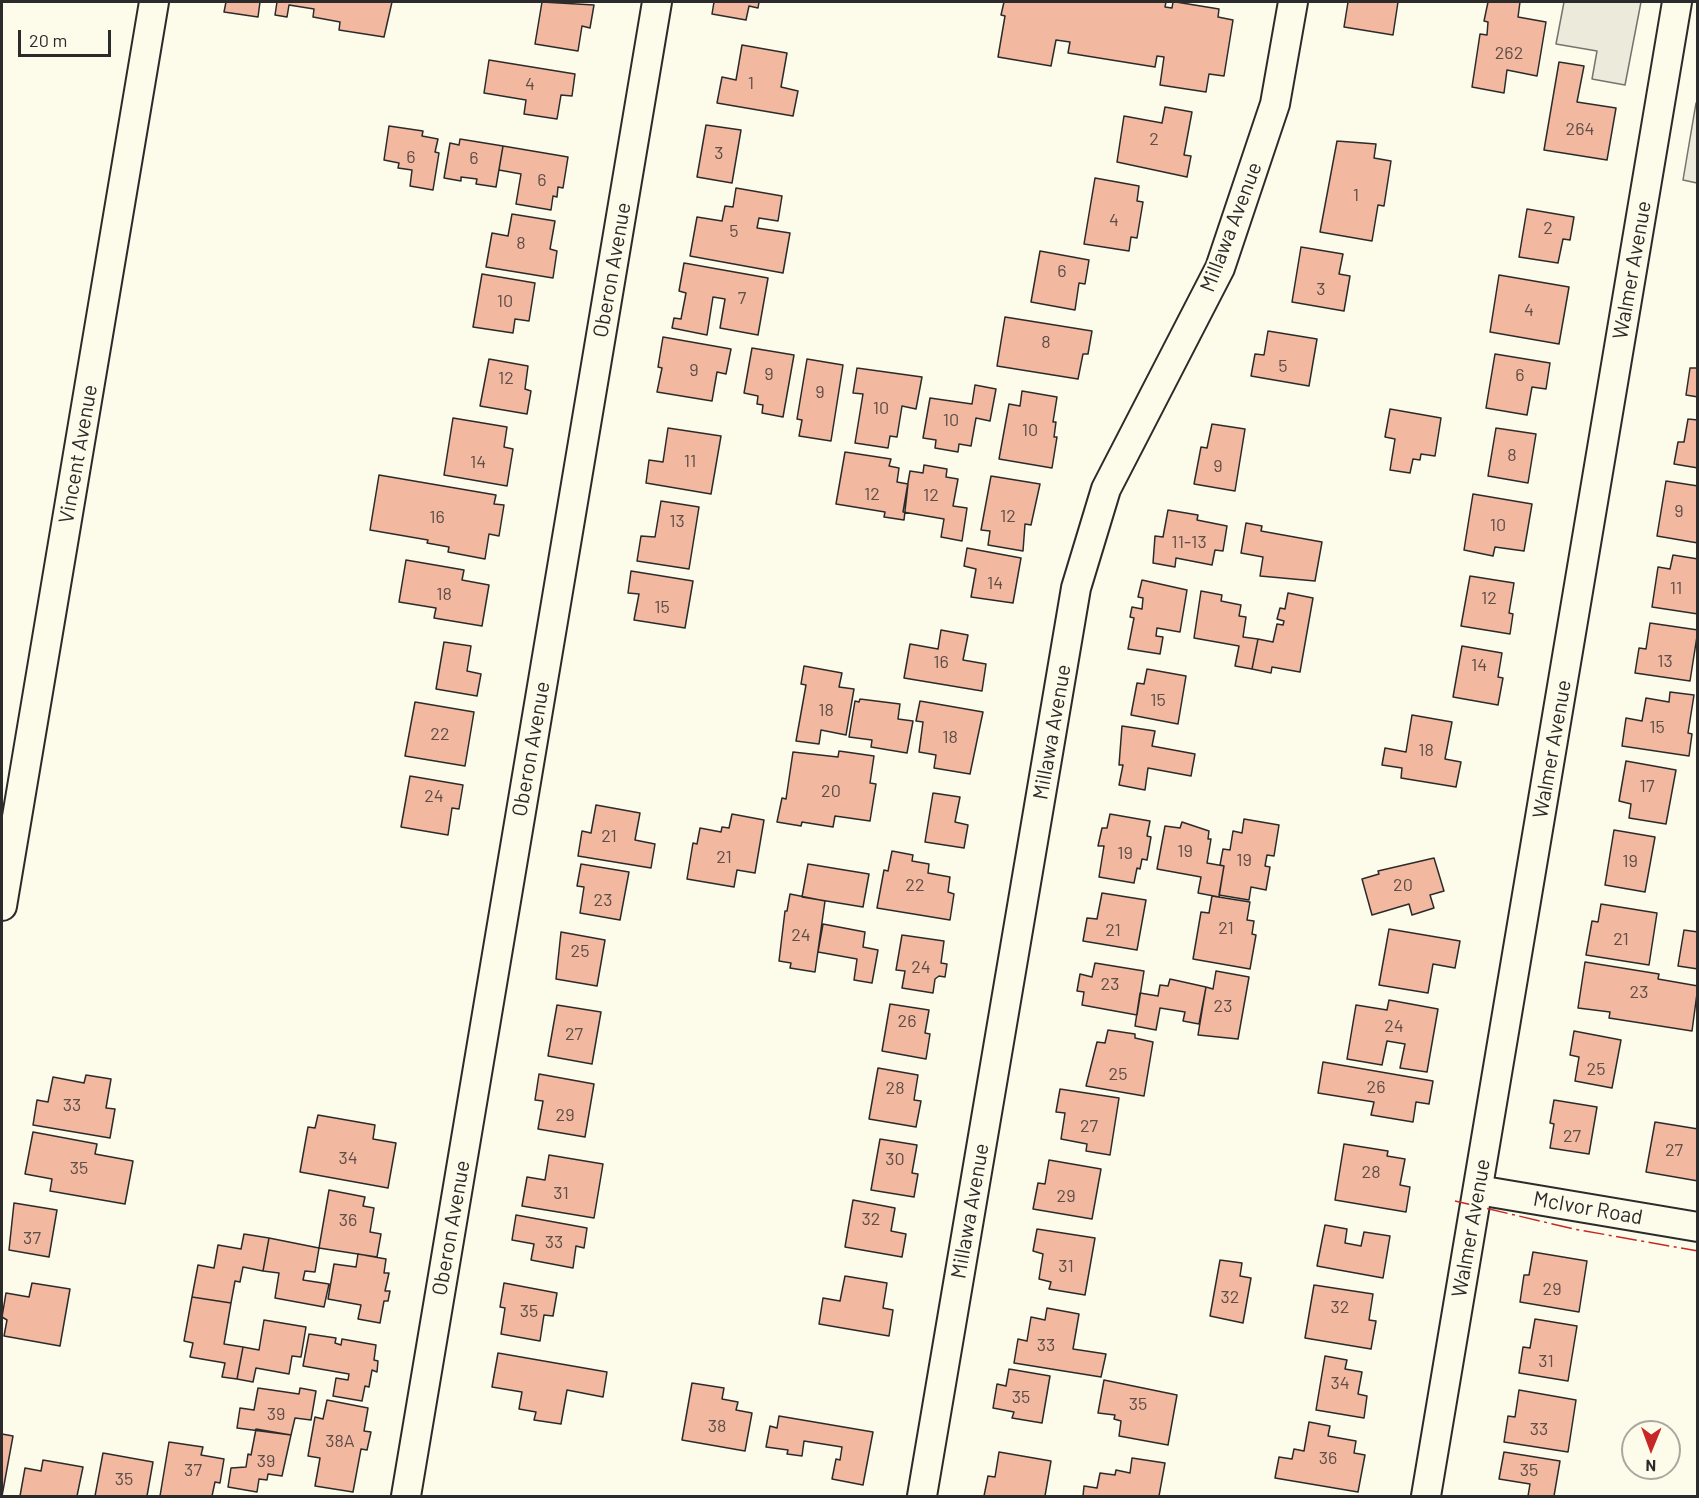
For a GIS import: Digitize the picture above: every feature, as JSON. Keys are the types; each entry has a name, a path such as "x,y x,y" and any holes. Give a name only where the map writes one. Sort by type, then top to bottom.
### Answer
{"street":[{"name":"Vincent Avenue","path":"2,906 154,2"},
{"name":"Oberon Avenue","path":"406,1497 657,2"},
{"name":"Millawa Avenue","path":"922,1497 1076,588 1106,489 1220,268 1275,104 1293,2"},
{"name":"Walmer Avenue","path":"1426,1497 1677,2"},
{"name":"McIvor Road","path":"1478,1190 1698,1227"}],"shaded area":[{"path":"1564,2 1641,2 1625,85 1592,79 1597,51 1556,44"},
{"path":"1696,103 1698,103 1697,183 1683,180"}],"building":[{"path":"226,2 260,2 258,17 224,12"},
{"path":"277,2 392,2 384,37 339,30 340,22 313,17 314,9 289,5 287,17 275,15"},
{"path":"542,2 594,5 590,28 582,26 578,51 535,44"},
{"path":"714,2 759,2 758,8 749,6 746,20 712,14"},
{"path":"1004,2 1166,2 1165,7 1172,8 1173,2 1176,2 1219,9 1218,17 1233,20 1224,76 1209,74 1206,92 1160,85 1164,57 1157,56 1155,67 1068,53 1070,42 1056,40 1051,66 998,57 1005,16 1001,15"},
{"path":"1348,2 1398,2 1393,35 1344,27"},
{"path":"1488,2 1520,2 1518,17 1546,22 1537,76 1507,70 1504,93 1472,87 1480,34 1487,35 1488,22 1484,21"},
{"path":"742,45 787,53 781,87 798,91 793,116 717,103 722,77 736,80"},
{"path":"489,60 575,74 572,96 561,95 557,119 524,114 526,100 484,93"},
{"path":"1559,62 1584,66 1577,102 1616,108 1607,160 1544,150"},
{"path":"1165,107 1192,112 1184,155 1191,156 1187,177 1117,162 1124,116 1162,123"},
{"path":"706,125 741,130 732,183 697,177"},
{"path":"389,126 423,131 422,136 438,139 435,152 439,153 433,190 410,186 412,170 398,168 399,163 384,160"},
{"path":"460,139 503,146 496,187 476,184 477,179 461,177 461,181 444,178 450,143 459,145"},
{"path":"1337,141 1376,144 1374,158 1391,161 1384,206 1378,205 1372,241 1320,232"},
{"path":"503,146 568,157 563,188 558,187 557,197 553,196 551,210 516,204 521,174 499,170"},
{"path":"1095,178 1139,186 1137,201 1143,202 1137,238 1131,237 1129,251 1084,244"},
{"path":"736,188 782,196 778,221 759,218 757,228 790,233 783,273 690,256 697,217 722,221 725,206 733,207"},
{"path":"1527,209 1574,217 1570,240 1563,239 1558,263 1519,257"},
{"path":"512,214 555,221 550,249 557,251 553,278 486,267 492,233 508,236"},
{"path":"1301,247 1343,254 1339,274 1350,276 1344,311 1292,302"},
{"path":"1040,251 1089,260 1085,284 1079,283 1075,310 1031,302"},
{"path":"684,263 768,278 758,335 720,328 725,299 713,297 707,335 672,328 674,318 681,319 686,293 679,291"},
{"path":"482,274 535,283 529,321 515,319 513,333 473,327"},
{"path":"1499,275 1569,287 1559,344 1490,332"},
{"path":"1005,317 1092,331 1088,354 1083,354 1078,379 997,366"},
{"path":"1268,331 1317,339 1309,386 1251,376 1255,354 1264,355"},
{"path":"663,337 731,349 726,374 717,372 712,401 657,392 662,368 658,367"},
{"path":"752,348 794,355 783,417 762,413 763,405 757,404 758,396 744,393"},
{"path":"1495,354 1550,363 1546,389 1532,387 1527,415 1486,408"},
{"path":"489,359 528,366 525,389 531,391 527,414 480,406"},
{"path":"807,359 843,365 831,441 799,436 802,420 797,419"},
{"path":"857,368 922,377 916,409 902,406 897,437 890,436 888,448 855,443 863,394 853,393"},
{"path":"1690,368 1698,368 1698,397 1686,395"},
{"path":"975,385 996,389 990,421 976,418 971,446 959,444 958,452 935,448 936,440 923,438 930,398 972,404"},
{"path":"1022,391 1057,397 1053,422 1056,422 1054,437 1057,437 1052,468 999,459 1009,404 1020,406"},
{"path":"1390,409 1441,418 1435,456 1421,454 1420,460 1413,459 1410,473 1390,470 1395,439 1385,437"},
{"path":"453,418 507,427 504,447 513,449 507,486 444,475"},
{"path":"1688,419 1698,420 1698,468 1674,464 1678,442 1684,442"},
{"path":"1212,424 1245,429 1235,491 1194,484 1201,447 1207,448"},
{"path":"668,428 721,436 711,494 646,483 649,460 663,462"},
{"path":"1496,428 1536,434 1528,483 1488,476"},
{"path":"845,452 891,459 889,466 899,468 897,482 908,484 904,520 884,517 885,512 836,504"},
{"path":"924,465 947,469 946,477 958,479 953,506 967,508 962,541 941,537 944,519 903,512 910,471 923,473"},
{"path":"379,475 496,495 494,504 504,505 499,536 489,534 485,559 448,552 449,547 427,543 428,540 370,530"},
{"path":"991,476 1040,484 1031,525 1025,524 1023,551 988,545 990,531 981,530"},
{"path":"1666,481 1698,486 1698,543 1657,536"},
{"path":"1473,494 1532,504 1524,551 1495,547 1493,556 1464,550"},
{"path":"661,501 699,507 689,569 637,561 641,536 655,537"},
{"path":"1168,510 1198,515 1197,520 1227,526 1223,551 1215,550 1212,565 1176,558 1175,567 1153,563 1155,536 1163,537"},
{"path":"1246,523 1262,526 1261,531 1322,542 1315,581 1260,576 1263,557 1241,553"},
{"path":"967,548 1021,558 1013,603 971,597 976,569 964,566"},
{"path":"1673,555 1698,559 1698,614 1652,607 1658,567 1670,569"},
{"path":"406,560 464,570 462,580 489,585 482,626 434,618 436,608 399,602"},
{"path":"631,571 693,581 685,628 634,620 639,594 628,593"},
{"path":"1470,576 1514,583 1509,613 1513,614 1510,634 1461,626"},
{"path":"1142,580 1187,590 1180,632 1157,628 1156,636 1163,637 1160,654 1128,649 1134,618 1130,617 1132,607 1142,609 1143,598 1138,597"},
{"path":"1201,591 1222,595 1221,601 1241,605 1239,616 1246,617 1243,637 1258,639 1252,669 1235,666 1239,646 1194,638"},
{"path":"1288,593 1313,598 1300,672 1272,667 1271,673 1252,669 1258,639 1273,642 1277,624 1283,625 1284,621 1277,619 1280,608 1285,609"},
{"path":"1650,623 1698,630 1690,681 1635,673 1639,648 1646,649"},
{"path":"941,630 968,635 963,660 986,664 982,691 904,678 910,644 938,649"},
{"path":"444,642 471,646 467,671 481,674 477,696 436,689"},
{"path":"1462,646 1502,653 1498,677 1503,678 1498,705 1453,697"},
{"path":"804,666 842,673 839,687 854,689 846,735 821,730 819,744 796,741 806,685 801,684"},
{"path":"1147,669 1186,676 1178,724 1131,715 1137,683 1144,684"},
{"path":"1670,692 1694,695 1688,733 1692,734 1689,756 1622,746 1626,718 1642,721 1646,698 1669,702"},
{"path":"860,699 900,704 898,719 913,721 907,753 871,747 872,740 849,737 855,701 859,702"},
{"path":"920,701 983,712 970,774 934,768 936,755 919,752 923,722 916,721"},
{"path":"415,702 474,712 465,766 405,756"},
{"path":"1412,715 1452,722 1445,759 1461,762 1456,787 1401,778 1402,768 1382,765 1385,748 1406,752"},
{"path":"1122,726 1155,731 1152,746 1195,754 1191,776 1148,768 1145,790 1119,785 1123,765 1119,765"},
{"path":"839,751 874,756 870,783 876,784 870,821 835,816 833,827 802,822 801,826 777,822 782,798 786,799 793,752 838,757"},
{"path":"1626,761 1676,770 1666,824 1629,818 1631,804 1619,801"},
{"path":"410,776 463,785 459,809 452,808 448,835 401,827"},
{"path":"933,793 960,797 955,822 968,825 964,848 925,842"},
{"path":"596,805 640,813 635,840 655,844 651,868 578,856 582,831 591,833"},
{"path":"732,814 764,820 755,873 737,870 734,887 687,879 693,843 697,844 700,828 721,832 722,827 729,828"},
{"path":"1110,814 1150,821 1147,836 1151,837 1147,860 1142,859 1140,869 1137,868 1134,883 1099,877 1104,846 1098,846 1102,828 1107,828"},
{"path":"1244,819 1279,825 1274,856 1267,855 1265,866 1270,867 1266,890 1251,887 1249,900 1219,895 1224,866 1220,865 1223,849 1230,850 1233,831 1242,833"},
{"path":"1182,822 1209,831 1208,839 1211,839 1207,863 1224,866 1219,897 1198,893 1201,877 1157,869 1165,826 1180,828"},
{"path":"1614,830 1655,837 1645,892 1605,885"},
{"path":"892,851 913,855 912,861 929,864 928,873 950,877 948,892 954,894 950,920 877,908 884,870 888,871"},
{"path":"1434,858 1444,891 1430,895 1434,908 1412,915 1409,904 1372,915 1362,879 1379,874 1378,871"},
{"path":"581,864 629,872 620,920 580,913 584,887 577,886"},
{"path":"808,864 869,874 863,907 802,897"},
{"path":"1102,893 1146,900 1137,950 1083,941 1087,918 1097,919"},
{"path":"790,894 825,901 815,972 790,968 791,963 779,961 785,911 787,911"},
{"path":"1212,896 1250,902 1247,920 1254,921 1252,934 1256,935 1250,969 1193,959 1201,912 1209,913"},
{"path":"1601,904 1657,913 1649,965 1586,955 1592,921 1598,922"},
{"path":"823,924 865,932 863,947 878,950 872,983 854,980 857,959 818,952"},
{"path":"1389,929 1460,941 1455,968 1433,964 1428,993 1379,985"},
{"path":"1684,930 1698,932 1698,969 1678,966"},
{"path":"561,932 605,940 597,986 556,979"},
{"path":"902,935 944,941 941,963 947,964 945,977 939,976 935,979 933,993 902,988 905,971 896,970"},
{"path":"1585,962 1659,974 1658,979 1698,986 1692,1031 1609,1018 1610,1012 1578,1008"},
{"path":"1095,963 1144,971 1137,1015 1082,1005 1084,992 1077,991 1080,974 1092,977"},
{"path":"1216,971 1249,977 1238,1039 1198,1035 1206,987 1213,989"},
{"path":"1170,979 1206,987 1199,1024 1183,1021 1185,1012 1160,1008 1156,1030 1135,1026 1140,993 1158,996 1160,985 1168,986"},
{"path":"1389,1000 1438,1009 1427,1072 1400,1068 1405,1044 1387,1041 1382,1065 1347,1059 1356,1005 1387,1010"},
{"path":"890,1004 929,1010 925,1033 930,1034 926,1059 882,1051"},
{"path":"557,1005 601,1012 592,1064 548,1056"},
{"path":"1108,1030 1135,1034 1135,1038 1153,1042 1144,1096 1086,1086 1097,1042 1105,1043"},
{"path":"1574,1031 1621,1040 1612,1088 1575,1081 1579,1057 1570,1055"},
{"path":"1323,1062 1433,1081 1429,1104 1416,1102 1413,1122 1371,1115 1374,1102 1318,1093"},
{"path":"878,1068 918,1075 914,1100 921,1101 916,1127 869,1119"},
{"path":"539,1074 594,1084 585,1137 538,1129 543,1101 535,1100"},
{"path":"86,1075 111,1079 106,1108 115,1109 110,1138 33,1125 37,1100 48,1102 53,1077 84,1083"},
{"path":"1060,1089 1119,1098 1110,1155 1086,1151 1087,1144 1061,1139 1065,1113 1056,1112"},
{"path":"1554,1100 1597,1107 1589,1154 1550,1148 1554,1124 1550,1123"},
{"path":"318,1115 375,1125 373,1139 396,1143 388,1188 300,1172 308,1127 315,1128"},
{"path":"1655,1122 1698,1129 1698,1181 1646,1172"},
{"path":"33,1132 97,1144 95,1154 133,1161 125,1204 50,1191 52,1179 25,1174"},
{"path":"880,1139 917,1145 912,1173 918,1174 914,1197 871,1190"},
{"path":"1344,1144 1388,1151 1387,1156 1405,1159 1400,1185 1410,1187 1406,1212 1335,1200"},
{"path":"549,1155 603,1164 594,1218 522,1206 527,1177 545,1180"},
{"path":"1049,1160 1101,1169 1092,1219 1033,1209 1038,1183 1045,1184"},
{"path":"329,1190 365,1197 363,1206 374,1208 370,1232 381,1234 377,1257 319,1248"},
{"path":"853,1200 895,1208 891,1231 906,1234 902,1257 845,1247"},
{"path":"14,1203 57,1210 49,1257 9,1250"},
{"path":"516,1215 587,1228 584,1248 576,1246 573,1268 531,1260 534,1244 512,1240"},
{"path":"1325,1225 1347,1229 1345,1243 1361,1246 1364,1232 1390,1236 1383,1278 1317,1266"},
{"path":"1037,1229 1095,1238 1085,1295 1049,1289 1051,1282 1039,1279 1043,1254 1033,1251"},
{"path":"244,1234 269,1238 263,1271 243,1267 240,1282 235,1281 231,1303 192,1297 198,1265 214,1268 218,1245 241,1249"},
{"path":"269,1238 319,1248 315,1272 305,1271 303,1280 329,1284 324,1307 275,1298 279,1273 263,1271"},
{"path":"1533,1252 1587,1261 1579,1312 1520,1302 1524,1275 1529,1275"},
{"path":"358,1254 386,1259 384,1273 389,1273 385,1291 390,1291 388,1301 384,1301 380,1323 358,1319 361,1305 328,1299 334,1264 356,1267"},
{"path":"1220,1260 1242,1263 1240,1276 1251,1278 1243,1323 1210,1316"},
{"path":"845,1276 887,1283 883,1308 893,1310 889,1336 819,1324 823,1298 840,1301"},
{"path":"32,1283 70,1289 60,1346 4,1336 7,1320 2,1317 6,1293 29,1297"},
{"path":"504,1283 557,1293 553,1316 544,1315 540,1341 501,1334 505,1308 500,1307"},
{"path":"1314,1285 1373,1294 1369,1320 1376,1321 1371,1349 1305,1338"},
{"path":"192,1297 231,1303 224,1344 243,1347 237,1379 222,1377 225,1363 190,1357 193,1343 184,1341"},
{"path":"1047,1308 1079,1314 1073,1349 1106,1354 1101,1377 1014,1363 1018,1339 1027,1341 1031,1317 1045,1320"},
{"path":"1535,1319 1577,1326 1568,1381 1519,1373 1523,1347 1530,1348"},
{"path":"264,1320 306,1327 301,1357 292,1356 289,1374 256,1368 253,1382 237,1379 243,1347 259,1350"},
{"path":"309,1334 336,1338 335,1343 341,1345 342,1339 376,1345 374,1360 378,1361 377,1372 372,1370 369,1387 365,1386 362,1401 333,1396 336,1378 348,1380 349,1374 303,1366"},
{"path":"498,1353 607,1372 603,1397 567,1390 561,1424 534,1420 536,1412 519,1409 522,1392 492,1387"},
{"path":"1325,1356 1347,1360 1345,1369 1362,1372 1358,1394 1367,1396 1364,1418 1316,1410"},
{"path":"1009,1369 1050,1376 1042,1423 1012,1418 1014,1412 993,1408 997,1384 1006,1386"},
{"path":"1104,1380 1177,1395 1168,1445 1119,1436 1121,1421 1114,1419 1115,1415 1098,1413"},
{"path":"692,1383 724,1388 722,1399 738,1402 736,1410 752,1413 745,1451 682,1440"},
{"path":"258,1388 299,1394 300,1388 316,1391 311,1420 295,1418 291,1435 237,1428 240,1408 254,1410"},
{"path":"1519,1390 1576,1400 1568,1452 1504,1442 1508,1416 1515,1417"},
{"path":"327,1400 368,1408 364,1431 371,1432 367,1450 361,1449 353,1492 315,1486 320,1458 308,1456 315,1417 323,1419"},
{"path":"779,1416 873,1432 863,1485 832,1479 836,1459 840,1460 842,1447 804,1441 802,1456 787,1454 788,1450 766,1447 770,1426 777,1428"},
{"path":"1309,1422 1330,1426 1328,1436 1356,1441 1354,1453 1365,1455 1358,1492 1275,1478 1279,1457 1292,1459 1294,1449 1304,1451"},
{"path":"256,1429 291,1435 282,1476 268,1474 267,1480 259,1479 257,1492 228,1487 231,1468 246,1467"},
{"path":"2,1434 13,1436 2,1496"},
{"path":"169,1442 203,1447 201,1455 224,1459 220,1483 215,1482 212,1496 160,1496"},
{"path":"999,1452 1051,1461 1045,1496 984,1496 988,1476 995,1477"},
{"path":"1504,1452 1560,1461 1554,1496 1528,1496 1530,1484 1499,1479"},
{"path":"103,1453 153,1462 147,1496 95,1496"},
{"path":"1132,1458 1165,1463 1159,1496 1083,1496 1084,1486 1097,1488 1100,1473 1115,1475 1116,1470 1130,1473"},
{"path":"43,1460 83,1467 77,1496 20,1496 25,1468 41,1471"}],"power":[{"path":"1455,1201 1574,1229 1698,1251"}]}
